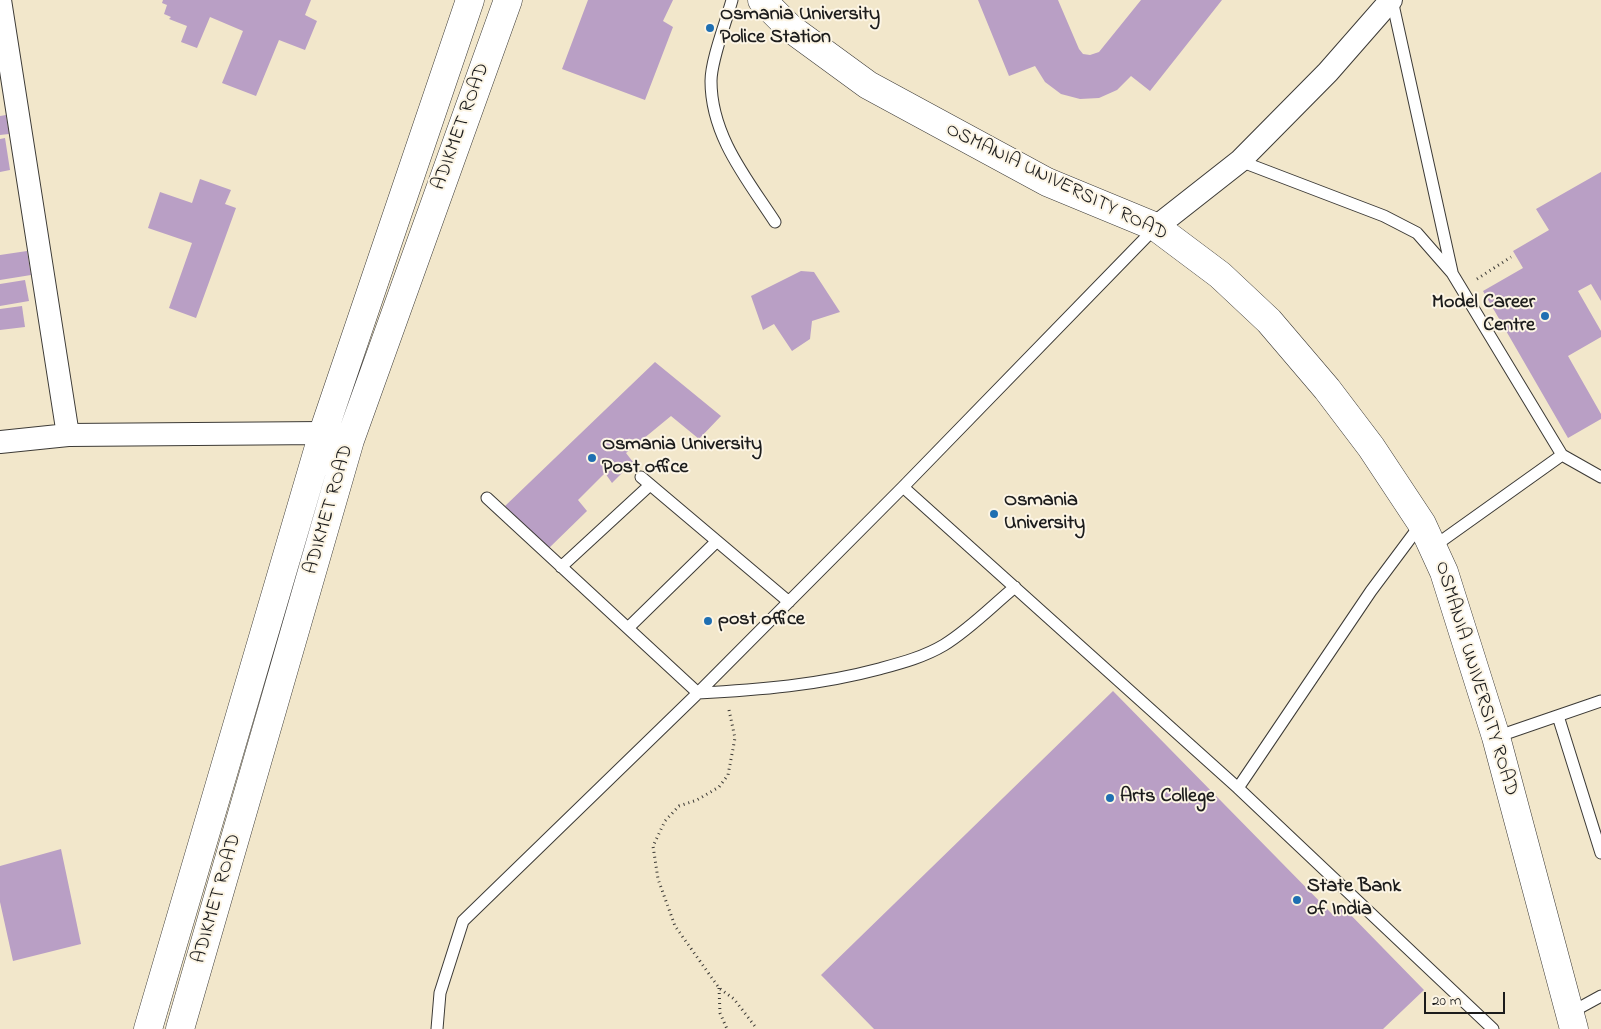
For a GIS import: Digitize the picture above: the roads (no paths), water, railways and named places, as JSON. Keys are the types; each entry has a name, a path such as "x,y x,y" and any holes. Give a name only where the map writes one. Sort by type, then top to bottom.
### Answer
{"main road":[{"name":"ADIKMET ROAD","path":"148,1029 323,433 470,0"},
{"name":"ADIKMET ROAD","path":"180,1029 350,440 508,0"},
{"name":"OSMANIA UNIVERSITY ROAD","path":"762,0 790,28 868,85 1047,182 1156,227 1220,275 1269,321 1327,389 1371,447 1427,535 1459,617 1496,736 1572,1021"}],"street":[{"path":"0,0 68,435"},
{"path":"1156,227 1240,161 1328,72 1391,0"},
{"path":"0,442 68,435 323,433 350,440"}],"lane":[{"path":"732,0 711,80 715,112 726,146 775,222"},
{"path":"1391,0 1452,273"},
{"path":"1240,161 1404,224 1417,233 1452,273 1562,455 1601,477"},
{"path":"437,1029 440,993 463,921 789,602 1156,227"},
{"path":"1238,788 1371,591 1427,535 1562,455"},
{"path":"561,567 645,481 789,602"},
{"path":"903,487 1238,788 1486,1027"},
{"path":"487,498 698,693 779,688 848,677 909,662 942,647 957,637 1014,586"},
{"path":"628,628 717,541"},
{"path":"1496,736 1601,701"},
{"path":"1558,716 1601,853"},
{"path":"1572,1021 1601,996"}],"place":[{"name":"Osmania University Police Station","path":"710,28"},
{"name":"Model Career Centre","path":"1545,316"},
{"name":"Osmania University Post office","path":"592,458"},
{"name":"Osmania University","path":"994,514"},
{"name":"post office","path":"708,621"},
{"name":"Arts College","path":"1110,798"},
{"name":"State Bank of India","path":"1297,900"}]}
